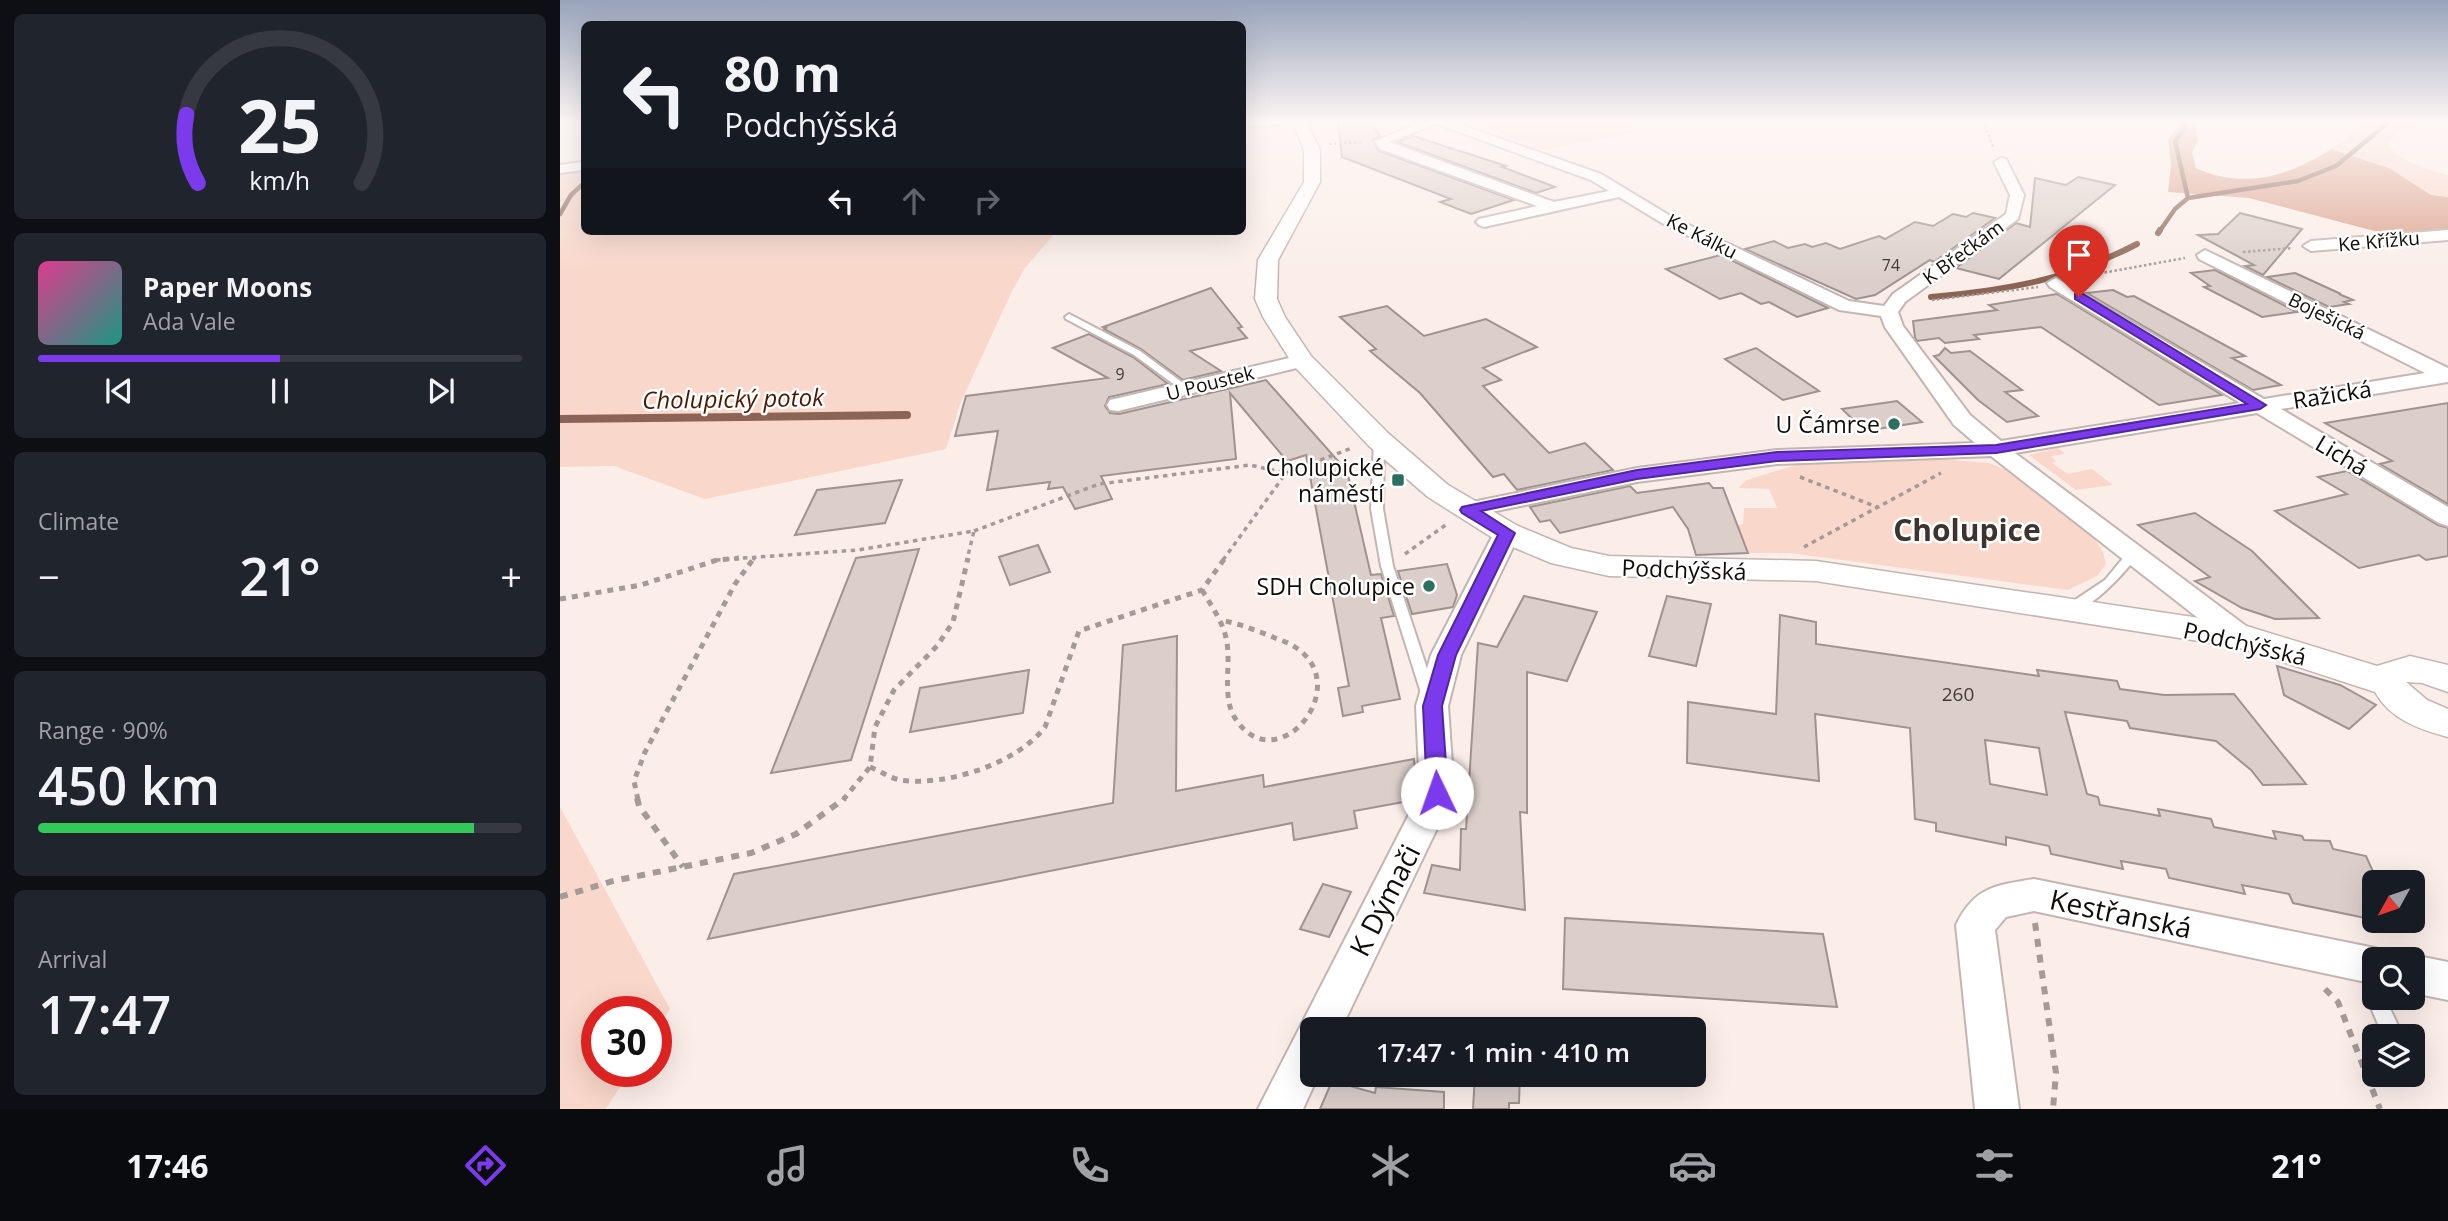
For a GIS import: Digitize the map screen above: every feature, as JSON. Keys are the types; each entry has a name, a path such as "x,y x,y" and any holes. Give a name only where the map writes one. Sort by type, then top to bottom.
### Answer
{"street":[{"name":"Podchýšská","path":"1310,173 1312,182 1268,260 1266,299 1274,317 1302,361 1379,440 1438,491 1507,533 1562,556 1609,566 1816,572 2240,636 2388,683 2399,699 2410,708 2448,723"},
{"path":"1459,173 1553,207"},
{"name":"Ke Kálku","path":"1584,173 1623,192 1667,220 1845,306 1894,305"},
{"name":"K Břečkám","path":"1894,305 2013,216 2017,195 2006,173"},
{"path":"1484,222 1623,192"},
{"name":"Ke Křížku","path":"2311,246 2448,235"},
{"name":"Boješická","path":"2206,255 2447,375"},
{"name":"Lichá","path":"2056,283 2448,518"},
{"path":"1894,305 1894,327 1962,420 2240,636"},
{"name":"U Poustek","path":"1118,405 1302,361"},
{"name":"Ražická","path":"1468,510 1637,475 1770,458 1996,449 2447,375"},
{"name":"K Dýmači","path":"1325,1017 1437,793 1432,706 1447,655 1507,533"},
{"path":"2388,683 2389,676 2395,671 2406,669 2419,670 2448,680"},
{"name":"Kestřanská","path":"1997,1109 1975,925 1995,902 2034,895 2362,978"},
{"path":"2425,976 2448,981"},
{"path":"1280,1109 1300,1068"}],"lane":[{"path":"1069,317 1137,353 1186,389"},
{"path":"1379,440 1377,509 1387,566 1432,706"},
{"path":"2068,610 2109,583 2133,554"}],"path":[{"path":"1894,305 2056,283 2106,271 2206,255 2311,246"},
{"path":"870,766 903,780 950,776 998,763 1027,748 1044,728 1079,631 1181,600 1202,590 1286,473 1333,453 1379,440"},
{"path":"1770,458 1821,487 1878,507"},
{"path":"560,599 641,585 717,560 858,550 974,531 1066,494 1099,484 1250,465 1286,473"},
{"path":"1759,571 1948,469"},
{"path":"1387,566 1468,510"},
{"path":"560,897 613,881 751,853 796,834 839,804 870,766 875,727 894,690 937,646 953,622 974,531"},
{"path":"683,867 639,806 634,781 645,752 729,596 756,556"},
{"path":"1202,590 1220,620 1227,643 1231,710 1238,725 1255,738 1274,740 1294,732 1309,719 1320,695 1317,670 1298,648 1236,622 1220,620"},
{"path":"2044,921 2031,921 2056,1073 2053,1109"},
{"path":"2322,985 2338,1002 2380,1109"}],"shaded area":[{"path":"560,173 581,173 581,235 1054,235 1025,268 1012,291 960,404 946,449 705,499 614,466 560,467"},
{"path":"2170,173 2208,173 2249,179 2284,173 2396,173 2431,195 2448,197 2448,231 2382,233 2249,198 2168,192"},
{"path":"2396,173 2448,175 2448,197 2431,195"},
{"path":"2058,448 2065,454 2051,456 2056,461 2052,463 2068,474 2092,469 2113,485 2076,490 2029,455"},
{"path":"1940,459 1989,463 2012,472 2092,535 2103,552 2106,564 2097,576 2068,590 1790,553 1748,553 1737,525 1743,524 1744,508 1777,508 1769,489 1738,488 1747,480 1812,460"},
{"path":"560,807 663,996 581,996 581,1087 620,1087 606,1109 560,1109"}],"building":[{"path":"1383,173 1439,173 1514,200 1471,214 1440,202 1451,199"},
{"path":"1481,173 1517,173 1555,187 1536,193"},
{"path":"2078,177 2115,185 1999,279 1956,268 2016,223 2030,227 2035,178 2066,185"},
{"path":"1973,213 1995,218 1934,262 1930,260 1875,295 1856,299 1745,249 1774,241 1788,248 1805,244 1812,247 1826,243 1840,249 1879,236 1885,239 1915,222 1933,226 1953,214 1966,217"},
{"path":"2240,213 2302,229 2263,275 2245,266 2254,265 2198,235 2218,234"},
{"path":"1721,255 1828,308 1797,317 1769,302 1761,304 1741,293 1720,299 1666,269"},
{"path":"2215,270 2297,312 2262,317 2204,287 2210,286 2191,273"},
{"path":"2295,273 2353,300 2344,302 2349,304 2329,307 2267,277"},
{"path":"1211,288 1242,327 1238,328 1247,338 1190,351 1221,371 1183,380 1141,349 1103,327"},
{"path":"2113,290 2127,297 2134,296 2245,356 2232,358 2281,385 2253,390 2087,293"},
{"path":"2057,294 2222,395 2159,405 2041,327 1974,335 1979,339 1945,343 1939,338 1917,341 1915,338 1913,321 1997,310 1989,305"},
{"path":"1387,306 1424,336 1486,319 1537,347 1483,368 1501,380 1483,386 1549,453 1585,443 1613,470 1517,490 1504,474 1493,477 1420,393 1370,351 1376,349 1340,317"},
{"path":"1089,334 1133,357 1168,384 1109,397 1105,406 1110,413 1119,414 1266,380 1347,471 1371,575 1381,574 1394,616 1381,618 1400,699 1362,706 1363,712 1343,716 1338,688 1349,686 1306,455 1287,461 1230,393 1236,459 1101,476 1112,499 1075,509 1063,487 1048,489 1050,482 987,490 998,431 955,436 966,396 1108,378 1053,348"},
{"path":"1756,348 1819,391 1783,400 1725,359"},
{"path":"1945,348 1951,353 1970,351 2022,390 2005,392 2038,416 2007,422 1978,400 1934,356 1939,355"},
{"path":"1897,401 1922,422 1865,431 1842,409"},
{"path":"2448,403 2448,504 2380,464 2392,461 2325,423"},
{"path":"2347,471 2438,525 2448,528 2448,556 2426,560 2419,555 2359,568 2275,511 2347,494 2318,477"},
{"path":"902,480 885,523 795,535 817,490"},
{"path":"1709,483 1713,488 1723,488 1748,553 1696,555 1688,529 1673,507 1560,533 1550,520 1540,522 1530,507 1630,486 1637,493"},
{"path":"2195,513 2252,551 2319,618 2275,619 2242,608 2195,581 2210,577 2138,525"},
{"path":"1038,545 1050,572 1010,585 999,557"},
{"path":"919,549 851,760 771,773 856,558"},
{"name":"SDH Cholupice","path":"1447,564 1457,595 1453,607 1412,614 1398,571"},
{"path":"1524,596 1597,612 1567,681 1527,672 1527,813 1520,812 1525,910 1424,893 1432,865 1460,870 1461,829 1466,829 1478,643 1497,647"},
{"path":"1667,596 1711,604 1696,666 1649,656"},
{"path":"1780,615 1816,622 1816,644 2039,676 2037,670 2117,681 2120,689 2164,695 2234,694 2306,784 2263,785 2251,770 2216,741 2130,728 2127,721 2065,712 2087,794 2098,797 2100,805 2160,816 2158,809 2211,819 2214,827 2276,839 2273,831 2302,836 2304,840 2330,841 2333,849 2366,856 2372,870 2362,870 2362,917 2293,903 2289,894 2242,885 2245,894 2169,878 2166,869 2121,861 2123,869 2051,854 2049,846 2006,837 2006,845 1936,831 1936,823 1915,819 1910,728 1815,714 1819,781 1687,763 1688,702 1776,714","holes":["1985,740 2039,748 2047,795 1990,784"]},
{"path":"1177,636 1176,791 1263,775 1264,787 1414,759 1417,792 1414,800 1354,811 1357,828 1294,840 1292,823 708,939 734,874 1113,803 1123,645"},
{"path":"2277,666 2340,685 2376,705 2349,729 2284,695"},
{"path":"1029,670 1023,713 910,732 920,688"},
{"path":"1323,884 1351,892 1329,937 1300,929"},
{"path":"1565,918 1823,934 1837,1007 1563,989"},
{"path":"1329,1087 1354,1087 1375,1093 1376,1087 1444,1092 1444,1109 1320,1109"},
{"path":"1474,1087 1520,1087 1519,1103 1509,1103 1509,1109 1473,1109"}],"waterway":[{"path":"2182,173 2188,198"},
{"name":"Cholupický potok","path":"2188,198 2298,181 2319,173"},
{"path":"560,214 571,195 581,186"},
{"name":"Cholupický potok","path":"2159,232 2175,209 2188,198"},
{"name":"Cholupický potok","path":"1931,297 2011,287 2062,275 2137,244"},
{"name":"Cholupický potok","path":"560,419 907,415"}],"place":[{"name":"U Čámrse","path":"1894,424"},
{"name":"Cholupické náměstí","path":"1398,480"},
{"name":"SDH Cholupice","path":"1429,586"}],"district":[{"name":"Cholupice","path":"1967,529"}],"route":[{"path":"1437,793 1432,706 1447,655 1507,533 1468,510 1637,475 1777,457 1996,449 2260,405 2079,297"}]}
